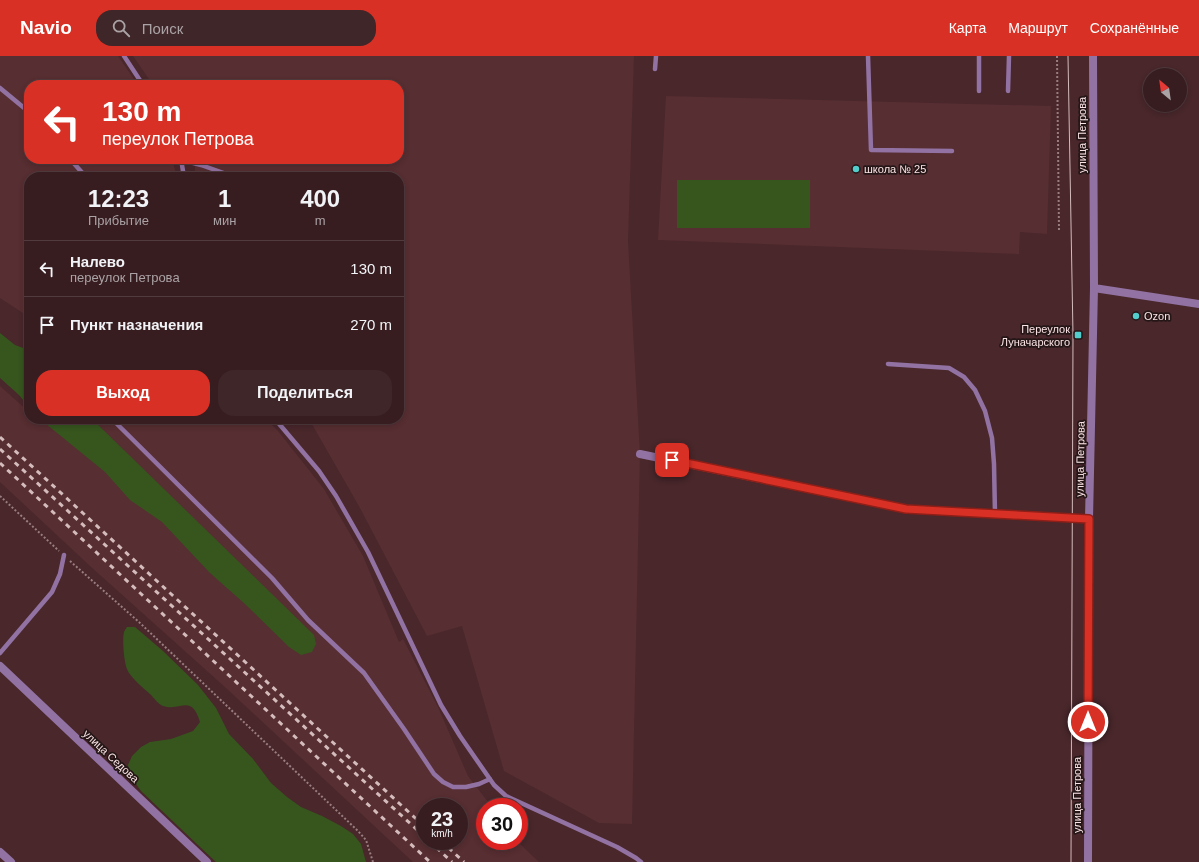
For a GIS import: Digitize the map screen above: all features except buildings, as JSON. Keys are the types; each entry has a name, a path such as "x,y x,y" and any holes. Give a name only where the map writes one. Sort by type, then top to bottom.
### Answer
{"street":[{"name":"улица Петрова","path":"1088,862 1089,519 1094,288 1093,56"},
{"path":"1094,288 1199,304"},
{"path":"640,454 906,509 1089,519"},
{"name":"улица Седова","path":"0,666 207,862"},
{"path":"0,852 10,862"}],"lane":[{"path":"124,56 139,80"},
{"path":"655,69 656,56"},
{"path":"868,56 871,150 952,151"},
{"path":"979,56 980,91"},
{"path":"1008,91 1009,56"},
{"path":"0,88 24,108"},
{"path":"74,164 82,172"},
{"path":"197,164 221,172"},
{"path":"888,364 949,368 964,377 975,390 985,411 992,438 995,514"},
{"path":"117,424 272,578 308,620 364,673 404,728 434,774 442,782 453,787 466,787 479,784 490,779"},
{"path":"279,424 319,471 336,496 368,552 441,705 460,736 494,785 506,796 617,847 641,862"},
{"path":"0,653 52,592 60,574 64,555"}],"path":[{"path":"1057,56 1059,232"},
{"path":"0,496 146,629 358,832 366,840 373,862"}],"shaded area":[{"path":"0,56 118,56 135,80 24,80 24,164 173,164 176,172 24,172 24,314 0,298"},
{"path":"133,56 634,56 628,241 640,454 632,824 599,823 504,771 462,626 427,636 360,508 312,424 404,424 404,172 195,172 195,164 404,164 404,80 150,80"},
{"name":"школа № 25","path":"666,96 1051,106 1047,234 1020,232 1019,254 658,240"},
{"path":"0,386 24,408 24,424 271,424 324,489 363,556 399,642 403,639 438,707 468,776 485,798 476,798 476,850 526,850 539,862 413,862 226,688 90,566 0,482"}],"green space":[{"path":"677,180 810,180 810,228 677,228"},
{"path":"0,333 15,345 24,348 24,401 0,378"},
{"path":"46,424 97,424 314,635 316,644 312,652 301,655 289,647 245,604 210,573 162,522 130,500 105,472"},
{"path":"127,627 135,627 163,651 198,685 216,708 229,734 253,759 271,783 301,807 322,816 353,834 361,844 366,862 216,862 141,791 131,777 128,765 132,756 141,747 150,742 171,739 193,731 200,722 197,713 189,706 169,707 158,703 131,675 126,666 124,650 123,635"}],"tram line":[{"path":"1068,56 1073,335 1071,862"}],"railway":[{"path":"0,437 416,819"},
{"path":"0,449 416,829"},
{"path":"0,463 430,862"},
{"path":"439,850 452,862"},
{"path":"451,850 464,862"}],"place":[{"name":"школа № 25","path":"856,169"},
{"name":"Ozon","path":"1136,316"},
{"name":"Переулок Луначарского","path":"1078,335"}],"route":[{"path":"672,460 906,509 1089,519 1088,722"}]}
